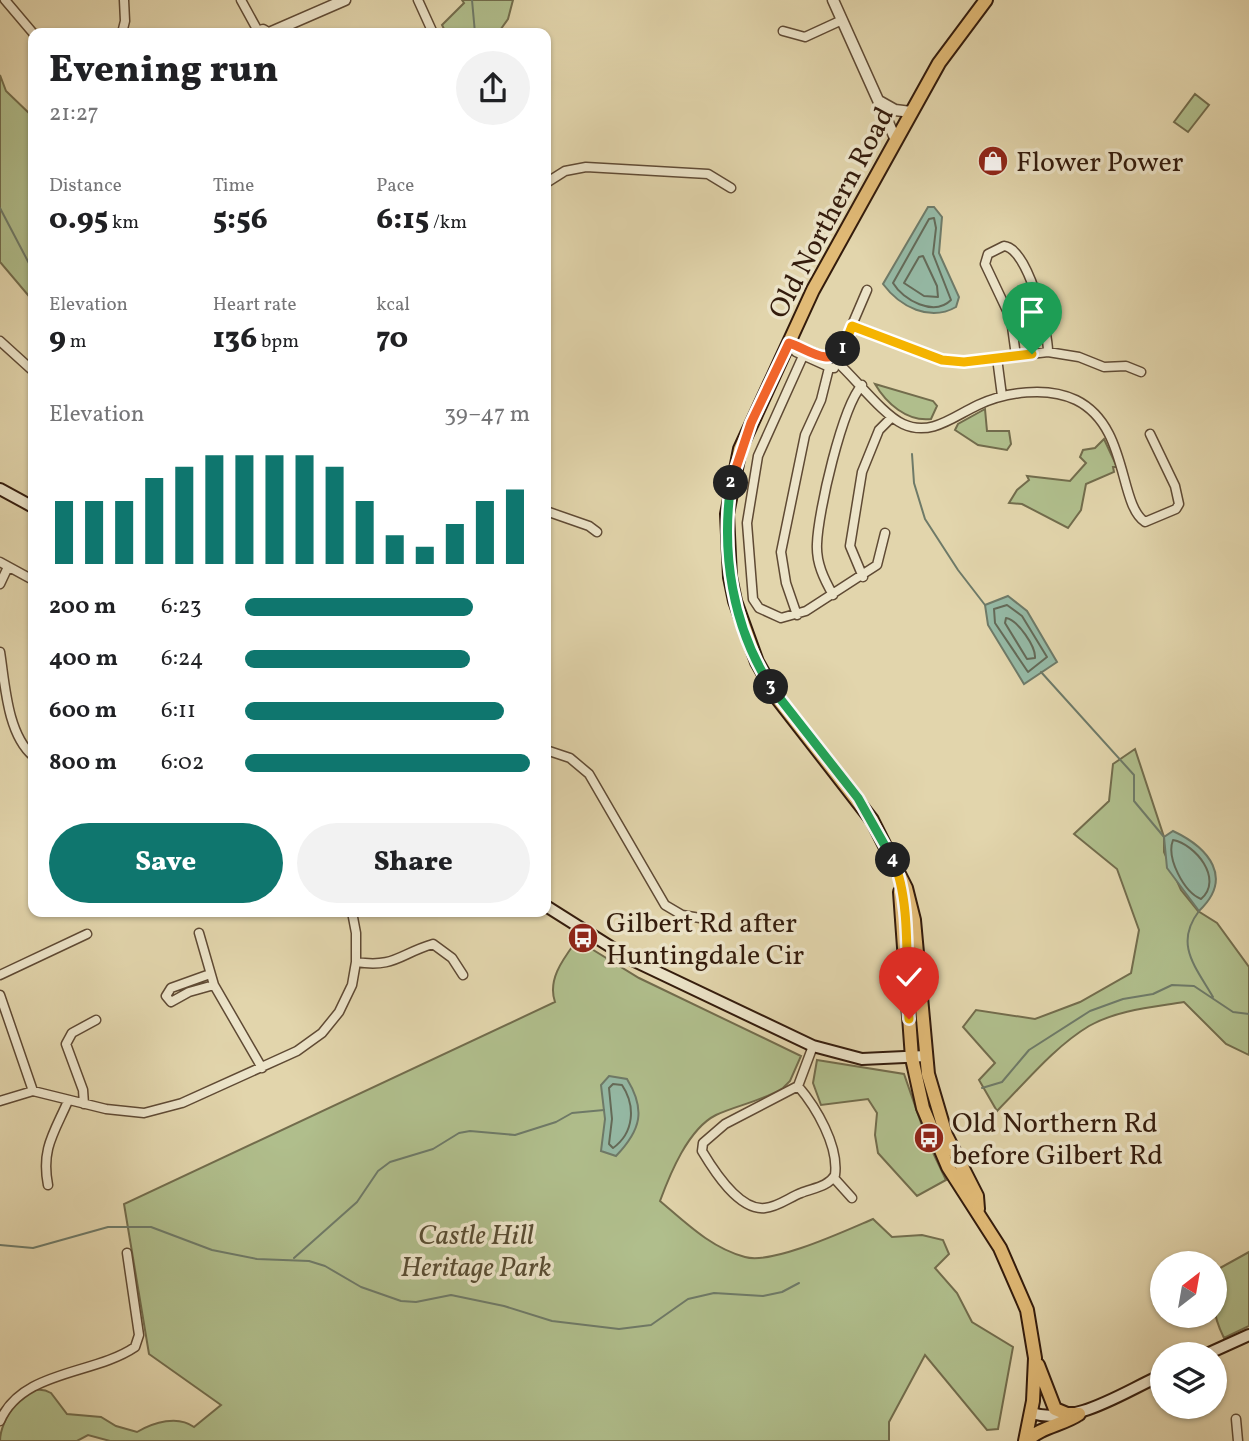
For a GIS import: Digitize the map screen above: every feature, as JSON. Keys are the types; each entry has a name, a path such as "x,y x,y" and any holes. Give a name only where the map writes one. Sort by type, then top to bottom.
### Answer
{"main road":[{"name":"Old Northern Road","path":"986,0 955,38 895,138 813,290 751,423 731,483 728,547 735,601 748,642 766,680 858,798 898,871 923,1108 938,1146 968,1202 978,1209 1022,1296 1035,1358 1026,1441"},
{"path":"0,489 28,504"},
{"path":"551,909 630,960 813,1046 862,1059 919,1057"},
{"path":"1227,1345 1249,1335"},
{"path":"1035,1358 1055,1409 1067,1414 1079,1414"},
{"path":"1026,1441 1034,1434 1063,1424 1150,1381"},
{"path":"1031,1413 1055,1418 1079,1414"}],"street":[{"path":"5,0 29,28"},
{"path":"123,28 124,0"},
{"path":"241,0 260,28"},
{"path":"275,28 345,0"},
{"path":"418,0 431,28"},
{"path":"833,0 895,138"},
{"path":"783,31 805,37 842,20"},
{"path":"879,101 895,110 911,112"},
{"path":"551,180 565,171 586,167 708,174 730,188"},
{"path":"1016,356 1011,319 985,264 988,254 1003,246 1008,246 1016,253 1044,313 1048,352"},
{"path":"797,615 786,583 781,552 805,435 821,400 833,362 867,290"},
{"path":"852,326 938,359 960,362 1048,352 1079,357 1104,367 1126,366 1141,372"},
{"path":"789,343 803,356 833,362"},
{"path":"789,343 847,371 892,417 910,427 932,427 1002,396 1043,392 1070,397 1089,408 1108,431 1120,456 1135,510 1145,522 1176,509 1179,504 1175,486 1150,434"},
{"path":"1,347 28,367"},
{"path":"803,356 758,456 753,483 747,523 748,550 751,589 759,608 781,618 797,615 833,595 877,565 885,533"},
{"path":"997,358 1002,396"},
{"path":"833,595 820,571 817,545 834,449 843,429 848,405 862,385"},
{"path":"863,577 850,545 862,472 879,430 892,417"},
{"path":"551,513 589,526 597,532"},
{"path":"0,584 4,564 28,577"},
{"path":"0,652 2,681 16,729 21,742 28,750"},
{"path":"551,752 569,758 589,774 665,905 682,915 700,918"},
{"path":"0,1101 33,1091 68,1101 144,1113 182,1103 297,1051 322,1033 339,1012 352,985 356,962 353,917"},
{"path":"0,975 87,933"},
{"path":"198,933 214,985 262,1068"},
{"path":"356,962 379,965 394,962 433,944 452,958 463,975"},
{"path":"210,974 171,988 166,996 172,1002 190,992 214,985"},
{"path":"0,995 33,1091"},
{"path":"84,1104 83,1090 66,1044 72,1033 96,1020"},
{"path":"813,1046 798,1086 724,1124 705,1138 702,1151 736,1195 757,1208 770,1207 834,1178"},
{"path":"798,1086 812,1103 824,1128 835,1163 834,1178 852,1198"},
{"path":"48,1185 43,1162 68,1101"},
{"path":"0,1421 7,1405 25,1391 135,1348 139,1335 127,1253"},
{"path":"1236,1419 1238,1441"}],"green space":[{"path":"462,0 513,0 508,19 502,28 444,28 442,25 464,3"},
{"path":"0,75 6,91 28,112 28,295 0,262"},
{"path":"1195,94 1209,105 1188,132 1174,122"},
{"path":"875,384 933,401 937,406 931,419 914,417 898,410"},
{"path":"985,409 987,431 1009,431 1011,444 1007,450 978,445 955,430 958,424"},
{"path":"1104,439 1117,467 1113,467 1114,472 1086,484 1081,510 1068,528 1022,504 1009,503 1017,490 1029,480 1027,476 1070,481 1086,463 1080,457 1083,450 1095,448"},
{"path":"1135,749 1164,837 1164,852 1181,890 1198,911 1217,923 1249,967 1249,1055 1226,1044 1184,1002 1136,1010 1111,1016 1076,1035 1052,1055 997,1111 979,1080 995,1063 963,1027 976,1010 1035,1019 1080,1002 1131,973 1139,930 1117,869 1074,834 1109,801 1113,764"},
{"name":"Castle Hill Heritage Park","path":"577,940 639,978 801,1056 790,1081 783,1088 716,1115 697,1131 681,1153 660,1201 710,1241 745,1257 773,1256 791,1251 873,1219 892,1237 922,1235 943,1240 949,1254 935,1268 957,1293 972,1322 1013,1347 998,1429 987,1430 925,1355 889,1422 889,1441 110,1441 88,1435 77,1441 0,1441 9,1413 23,1396 32,1391 51,1393 67,1414 101,1417 116,1426 137,1432 166,1421 181,1421 194,1427 221,1405 149,1354 124,1204 555,1002 555,977 562,961"},
{"path":"817,1060 904,1074 927,1140 946,1180 917,1196 878,1153 875,1135 877,1113 868,1099 821,1105 813,1083"},
{"path":"1249,1252 1249,1326 1224,1338 1220,1328 1227,1328 1227,1264"}],"water":[{"path":"928,207 934,207 942,217 939,253 959,297 956,307 936,313 916,310 898,299 883,284"},
{"path":"1008,596 1027,611 1057,662 1024,684 988,625 985,605"},
{"path":"1173,831 1197,846 1213,865 1215,887 1199,911 1167,868 1164,837"},
{"path":"609,1076 627,1079 637,1100 638,1110 638,1119 631,1137 616,1156 601,1151 605,1119 601,1085"}],"waterway":[{"path":"472,0 475,28"},
{"path":"0,208 28,261"},
{"path":"912,454 914,483 925,519 958,570 985,605"},
{"path":"1041,672 1134,775 1134,801 1164,837"},
{"path":"1199,911 1188,934 1188,945 1194,965 1213,997"},
{"path":"982,1088 1002,1082 1029,1050 1090,1011 1123,999 1153,994 1172,985 1194,986 1233,1012 1249,1014"},
{"path":"294,1258 357,1202 378,1171 390,1162 433,1149 459,1133 470,1131 515,1135 556,1122 572,1113 604,1110"},
{"path":"0,1245 33,1248 108,1227 151,1227 212,1250 257,1259 309,1261 325,1266 361,1287 401,1301 416,1302 451,1295 504,1306 552,1321 619,1329 651,1325 688,1299 714,1293 763,1296 782,1292 799,1283"}],"place":[{"name":"Flower Power","path":"993,161"},
{"name":"Gilbert Rd after Huntingdale Cir","path":"583,938"},
{"name":"Old Northern Rd before Gilbert Rd","path":"929,1138"}],"route":[{"path":"909,1019 898,871 886,844 858,798 778,699 748,642 730,577 727,514 731,483 740,449 789,343 824,357 834,357 839,355 846,344 852,326 938,359 954,362 1032,354"}]}
